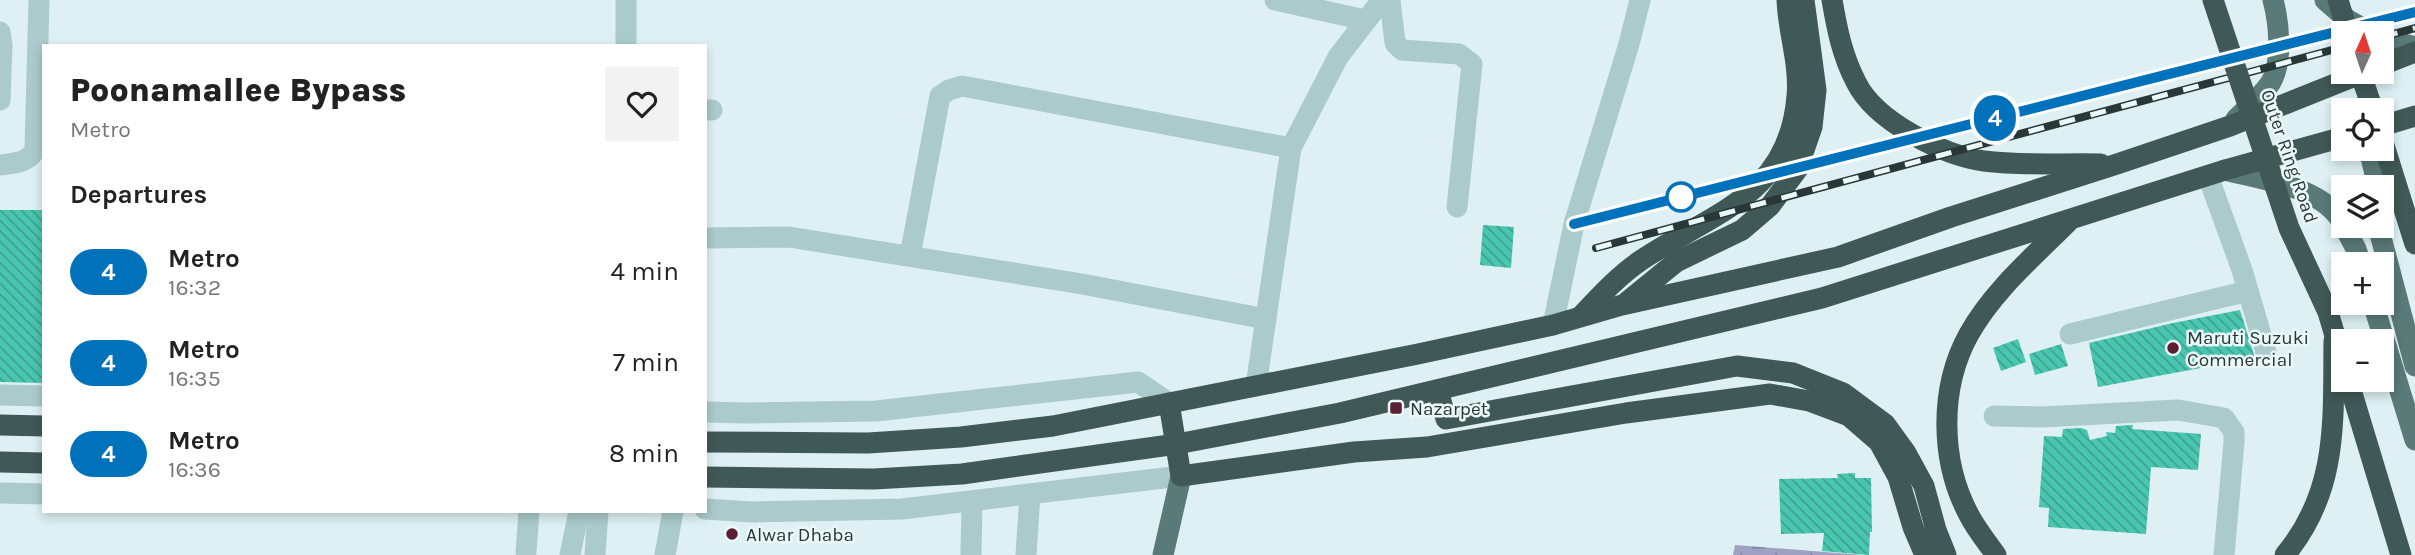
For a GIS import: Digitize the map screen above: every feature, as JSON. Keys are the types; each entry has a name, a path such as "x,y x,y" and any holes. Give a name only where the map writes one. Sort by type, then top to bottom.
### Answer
{"highway":[{"path":"1580,317 1636,263 1671,241 1713,220 1757,187 1776,165 1791,128 1797,95 1796,53 1787,0"},
{"path":"1622,305 1676,262 1742,230 1770,206 1797,170 1812,127 1816,90 1804,0"},
{"path":"1832,0 1839,41 1857,85 1888,120 1928,144 1982,161 2117,164"},
{"name":"Outer Ring Road","path":"2213,0 2289,228 2328,312 2333,329"},
{"path":"2338,0 2344,21"},
{"path":"2394,60 2415,50"},
{"path":"707,442 868,443 961,437 1053,426 1553,325 1622,305 1838,257 2230,125 2333,84"},
{"path":"2394,122 2415,116"},
{"path":"707,477 874,479 962,474 1177,444 1340,413 1822,299 2217,173 2331,140"},
{"path":"2389,161 2415,243"},
{"path":"1996,555 1969,516 1960,496 1949,455 1947,435 1950,388 1960,353 1969,334 2001,290 2069,220"},
{"path":"1438,390 1446,419 1737,366 1793,373 1843,393 1885,424 1906,453 1924,486 1946,555"},
{"path":"2285,555 2299,538 2320,496 2329,463 2333,392"},
{"path":"2352,392 2401,555"},
{"path":"1168,403 1181,476 1353,452 1427,447 1626,413 1770,394 1809,401 1849,416 1879,442 1898,477 1913,527 1925,555"},
{"path":"0,425 42,426"},
{"path":"0,462 42,463"}],"main road":[{"path":"2230,125 2272,82 2278,54 2277,17 2273,0"},
{"path":"2325,0 2350,21"},
{"path":"2394,42 2415,50"},
{"path":"2217,173 2305,192 2331,208"},
{"path":"2381,238 2415,366"},
{"path":"2377,315 2415,440"},
{"path":"1163,555 1181,476"}],"street":[{"path":"0,164 21,162 32,155 40,129 39,0"},
{"path":"626,0 626,44"},
{"path":"1275,0 1365,20"},
{"path":"1256,386 1291,148 1338,57 1382,0"},
{"path":"1391,0 1395,43 1402,50 1459,54 1472,64 1457,207"},
{"path":"1553,325 1574,224 1640,0"},
{"path":"0,32 0,100"},
{"path":"910,256 940,96 962,86 1291,148"},
{"path":"2217,173 2266,352"},
{"path":"707,238 789,237 1082,284 1266,318"},
{"path":"2070,334 2248,292"},
{"path":"707,412 876,411 1138,382 1168,403"},
{"path":"0,395 42,396"},
{"path":"1994,416 2041,417 2178,410 2224,418 2234,432 2224,555"},
{"path":"707,509 752,512 902,509 1181,476"},
{"path":"0,493 42,494"},
{"path":"1026,555 1030,494"},
{"path":"971,555 972,502"},
{"path":"526,552 529,513"},
{"path":"570,555 579,513"},
{"path":"595,555 598,513"},
{"path":"665,555 673,513"}],"green space":[{"path":"1735,545 1863,555 1733,555"}],"building":[{"path":"0,210 42,210 42,383 0,382"},
{"path":"1483,225 1514,227 1511,268 1480,265"},
{"name":"Maruti Suzuki Commercial","path":"2240,310 2255,358 2098,387 2089,343"},
{"path":"2018,339 2026,362 2001,371 1993,348"},
{"path":"2061,344 2068,366 2035,375 2029,354"},
{"path":"2133,425 2132,429 2201,434 2198,470 2151,467 2146,534 2048,527 2049,508 2039,507 2044,436 2062,437 2063,429 2081,428 2087,430 2090,440 2107,436 2106,432 2115,433 2116,426"},
{"path":"1855,473 1855,478 1871,478 1872,532 1869,555 1822,551 1824,533 1781,534 1779,479 1838,478 1837,474"}],"railway":[{"path":"1574,224 2415,13"},
{"path":"2394,34 2415,28"},
{"path":"1596,248 2331,50"}],"metro line":[{"name":"4","path":"1574,224 2415,12"}],"place":[{"name":"Maruti Suzuki Commercial","path":"2173,348"},
{"name":"Nazarpet","path":"1396,408"},
{"name":"Alwar Dhaba","path":"732,534"}]}
